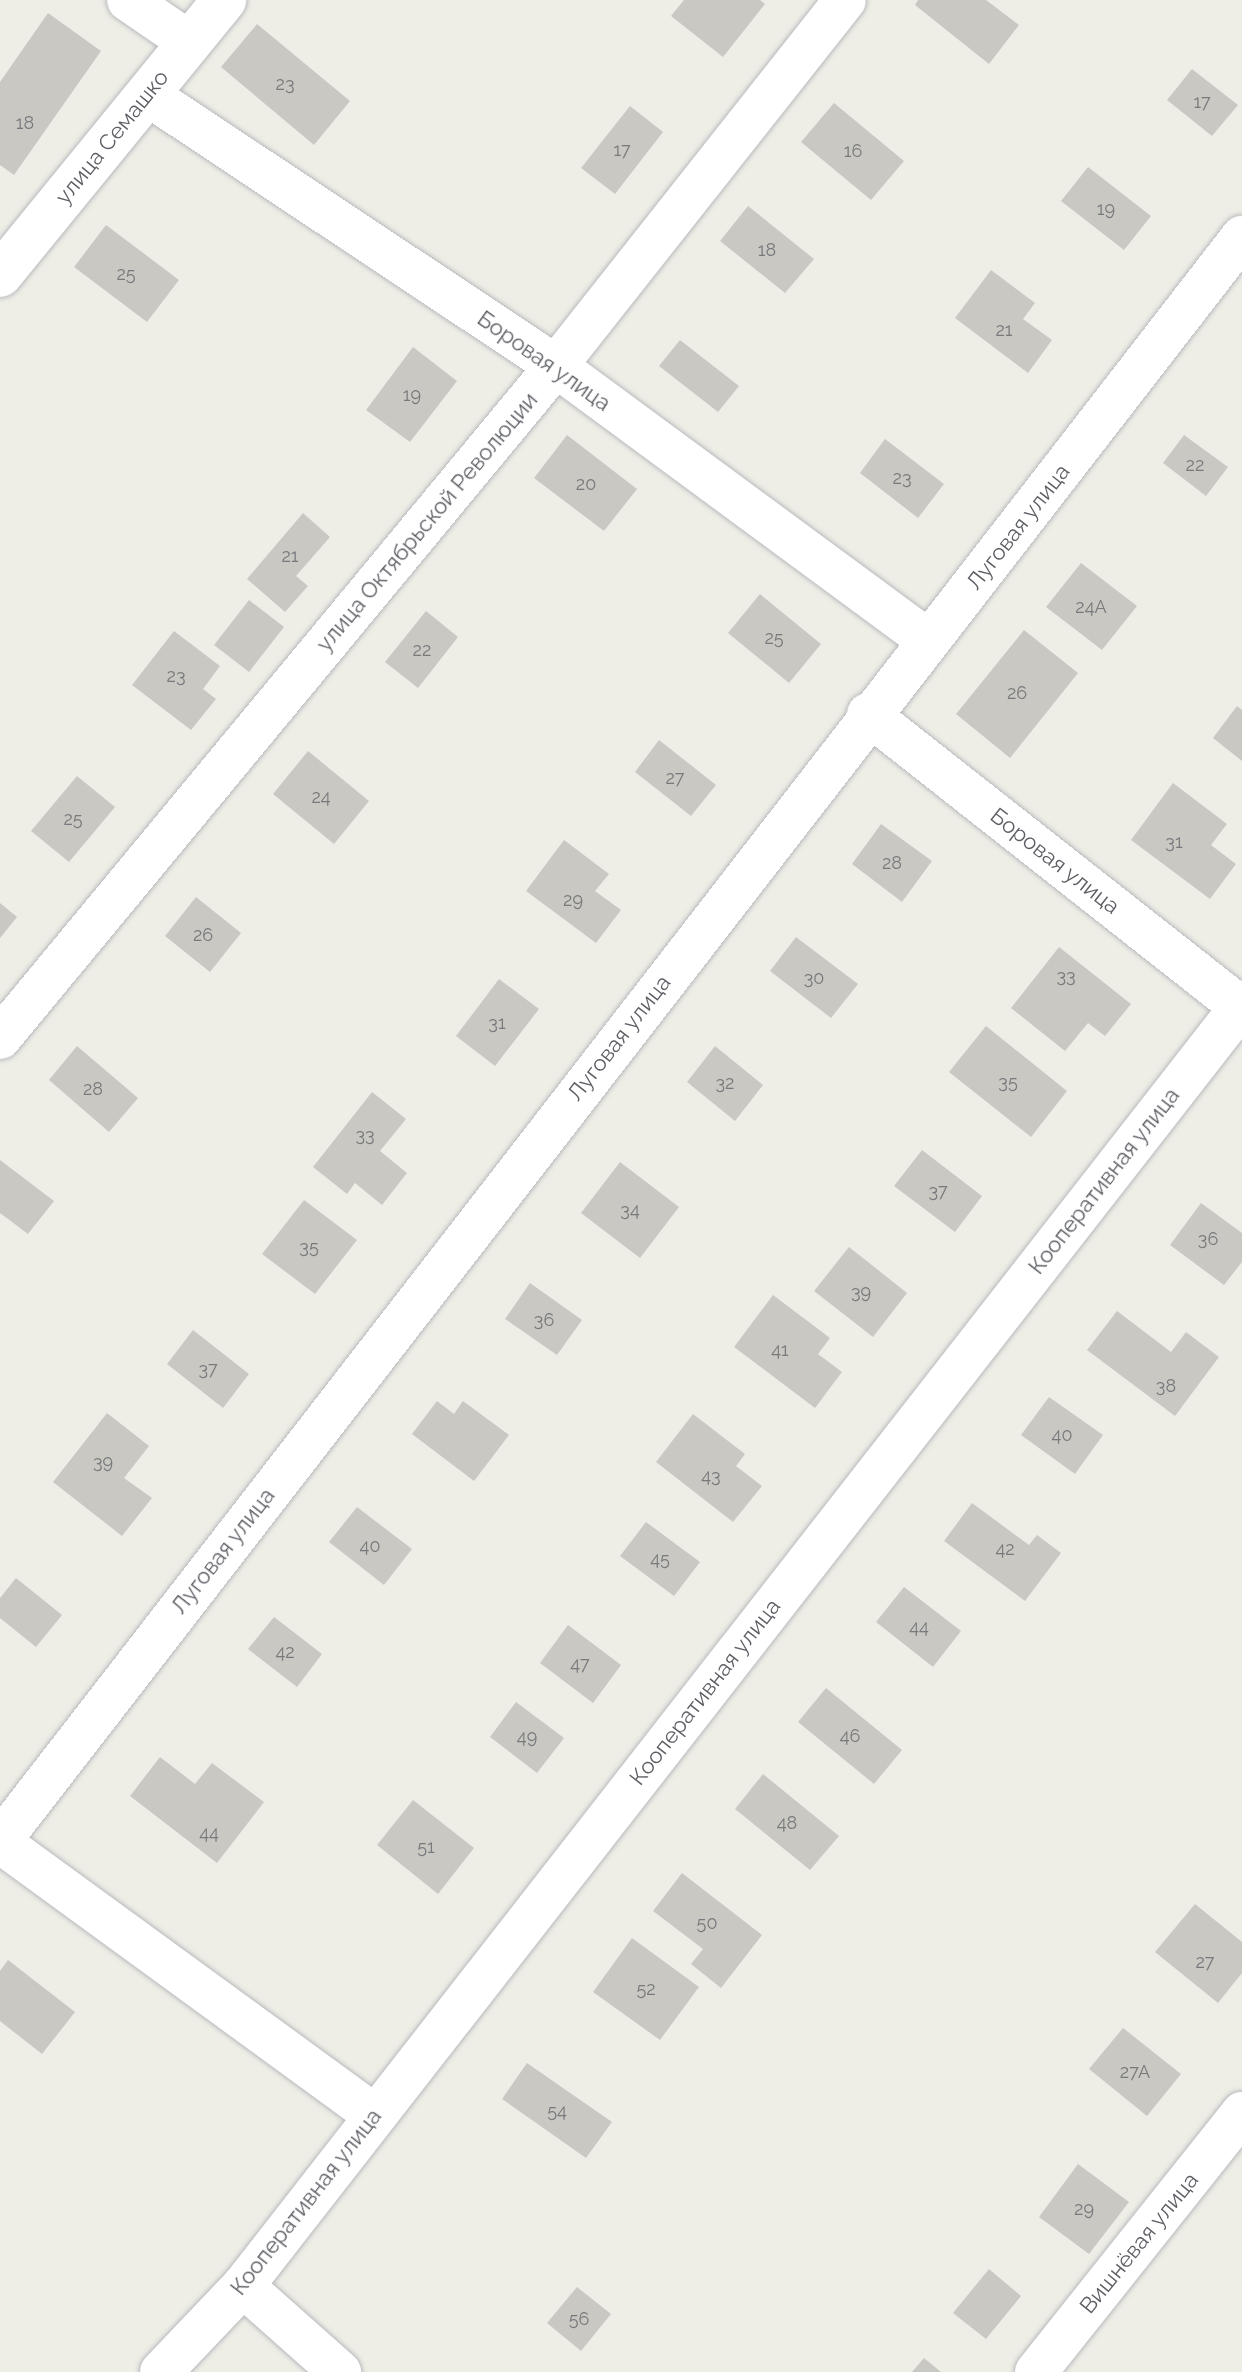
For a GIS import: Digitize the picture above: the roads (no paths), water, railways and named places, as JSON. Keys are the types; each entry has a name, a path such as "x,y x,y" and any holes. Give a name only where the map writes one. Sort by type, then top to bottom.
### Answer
{"main road":[{"name":"улица Семашко","path":"0,275 224,0"}],"street":[{"path":"128,0 189,42"},
{"name":"улица Октябрьской Революции","path":"0,1038 556,366 845,0"},
{"name":"Боровая улица","path":"148,95 556,366 929,641"},
{"name":"Луговая улица","path":"0,1842 868,714 929,641 1242,237"},
{"name":"Боровая улица","path":"868,714 1242,1006"},
{"name":"Кооперативная улица","path":"161,2372 243,2286 1242,1006"},
{"path":"0,1842 375,2115"},
{"name":"Вишнёвая улица","path":"1036,2372 1242,2113"},
{"path":"243,2286 340,2372"}]}
